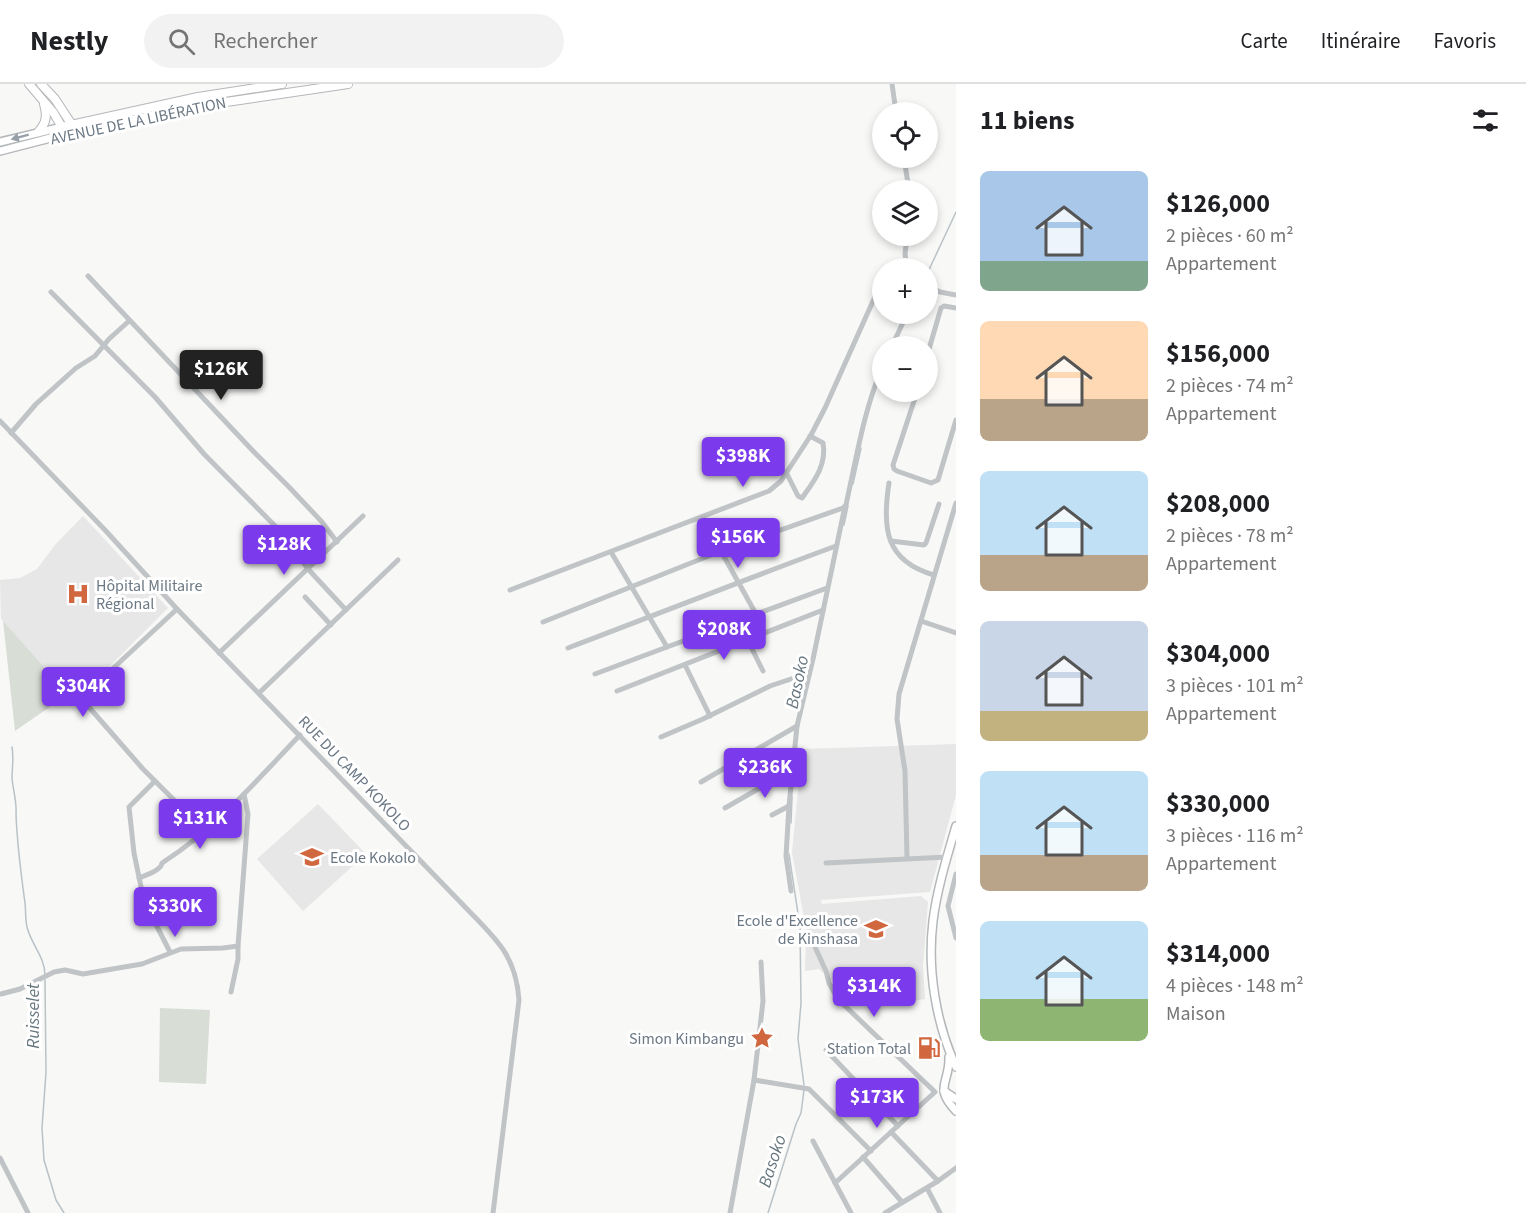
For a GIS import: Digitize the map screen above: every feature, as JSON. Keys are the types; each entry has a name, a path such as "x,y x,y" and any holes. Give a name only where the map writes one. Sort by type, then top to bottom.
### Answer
{"highway":[{"path":"29,84 59,120 64,130"},
{"path":"41,84 68,113 87,120"},
{"name":"AVENUE DE LA LIBÉRATION","path":"74,128 87,120 228,88 282,84"},
{"name":"AVENUE DE LA LIBÉRATION","path":"64,130 199,106 348,84"},
{"path":"39,131 44,126 46,118 41,97"},
{"path":"55,99 74,128"}],"main road":[{"name":"AVENUE DE LA LIBÉRATION","path":"0,142 39,131 64,130"},
{"name":"AVENUE DE LA LIBÉRATION","path":"0,151 64,130"},
{"path":"956,826 933,921 932,954 936,1000 949,1051 956,1067"},
{"path":"949,1051 949,1064 943,1087 946,1100 956,1112"},
{"path":"944,1091 955,1098"},
{"path":"946,1100 955,1098"}],"street":[{"path":"892,84 895,102"},
{"path":"88,276 322,522 337,542"},
{"path":"938,291 956,295"},
{"path":"51,292 155,397 204,454 284,535 309,569 346,610"},
{"path":"510,591 769,491 781,481 810,436 872,303"},
{"path":"933,336 942,306 956,308"},
{"path":"11,433 36,404 75,368 95,356 109,339 129,321"},
{"path":"791,891 786,856 797,726 863,422 872,391"},
{"path":"913,402 893,465 894,469 931,483 938,480 956,420"},
{"name":"RUE DU CAMP KOKOLO","path":"0,421 503,948 515,972 519,1000 493,1213"},
{"path":"786,472 798,496 802,498 820,471 824,445 810,436"},
{"path":"889,483 885,507 891,541 909,566 920,572 934,575"},
{"path":"907,858 905,771 897,719 899,694 956,503"},
{"path":"891,541 924,545 939,504"},
{"path":"543,622 721,551 846,505"},
{"path":"219,652 363,516"},
{"path":"702,517 756,614"},
{"path":"568,648 836,546"},
{"path":"611,552 667,646"},
{"path":"259,693 398,560"},
{"path":"595,674 827,588"},
{"path":"305,597 331,625"},
{"path":"177,609 81,698 155,781 204,830"},
{"path":"617,691 823,610"},
{"path":"921,621 956,633"},
{"path":"747,639 763,671"},
{"path":"685,665 710,716"},
{"path":"661,737 770,686 809,673"},
{"path":"701,782 797,726"},
{"path":"139,878 154,872 244,795 300,735"},
{"path":"725,808 793,769"},
{"path":"155,781 129,807 134,853 144,901 170,952"},
{"path":"231,992 238,959 237,946 248,814 244,795"},
{"path":"772,815 789,806"},
{"path":"826,863 947,857"},
{"path":"956,874 948,906 956,938"},
{"path":"1,994 20,989 54,972 65,970 83,974 142,964 170,952 192,948 237,946"},
{"path":"815,947 829,983 843,1004 946,1100"},
{"path":"730,1213 754,1080 763,1001 761,962"},
{"path":"826,1050 898,1126"},
{"path":"754,1080 809,1089 871,1151"},
{"path":"835,1183 935,1092 944,1091"},
{"path":"891,1132 938,1181"},
{"path":"813,1141 851,1213"},
{"path":"863,1157 902,1202"},
{"path":"0,1158 28,1213"},
{"path":"888,1212 956,1168"},
{"path":"927,1188 940,1213"}],"shaded area":[{"name":"Hôpital Militaire Régional","path":"83,516 168,608 85,691 72,698 1,619 0,580 20,578 37,569 55,545"},
{"path":"3,621 70,696 64,697 15,731"},
{"path":"956,744 956,795 930,892 821,900 822,904 921,896 928,902 923,966 925,999 878,1006 844,970 832,981 819,969 805,971 806,929 792,852 802,749"},
{"name":"Ecole Kokolo","path":"318,804 366,854 303,911 257,859"},
{"path":"160,1008 210,1010 206,1084 159,1082"}],"waterway":[{"name":"Basoko","path":"934,258 956,212"},
{"name":"Basoko","path":"853,484 861,448"},
{"name":"Basoko","path":"844,525 848,506"},
{"name":"Ruisselet","path":"12,747 12,778 26,924 43,962 45,975"},
{"name":"Basoko","path":"791,823 792,797"},
{"name":"Basoko","path":"789,854 800,927 801,1003 798,1039 804,1085"},
{"name":"Ruisselet","path":"45,980 46,1072 42,1128 44,1160 56,1200 64,1213"},
{"name":"Basoko","path":"768,1213 801,1113 804,1090"}],"place":[{"name":"Hôpital Militaire Régional","path":"78,594"},
{"name":"Ecole Kokolo","path":"312,857"},
{"name":"Ecole d'Excellence de Kinshasa","path":"876,929"},
{"name":"Simon Kimbangu","path":"762,1038"},
{"name":"Station Total","path":"929,1048"}]}
